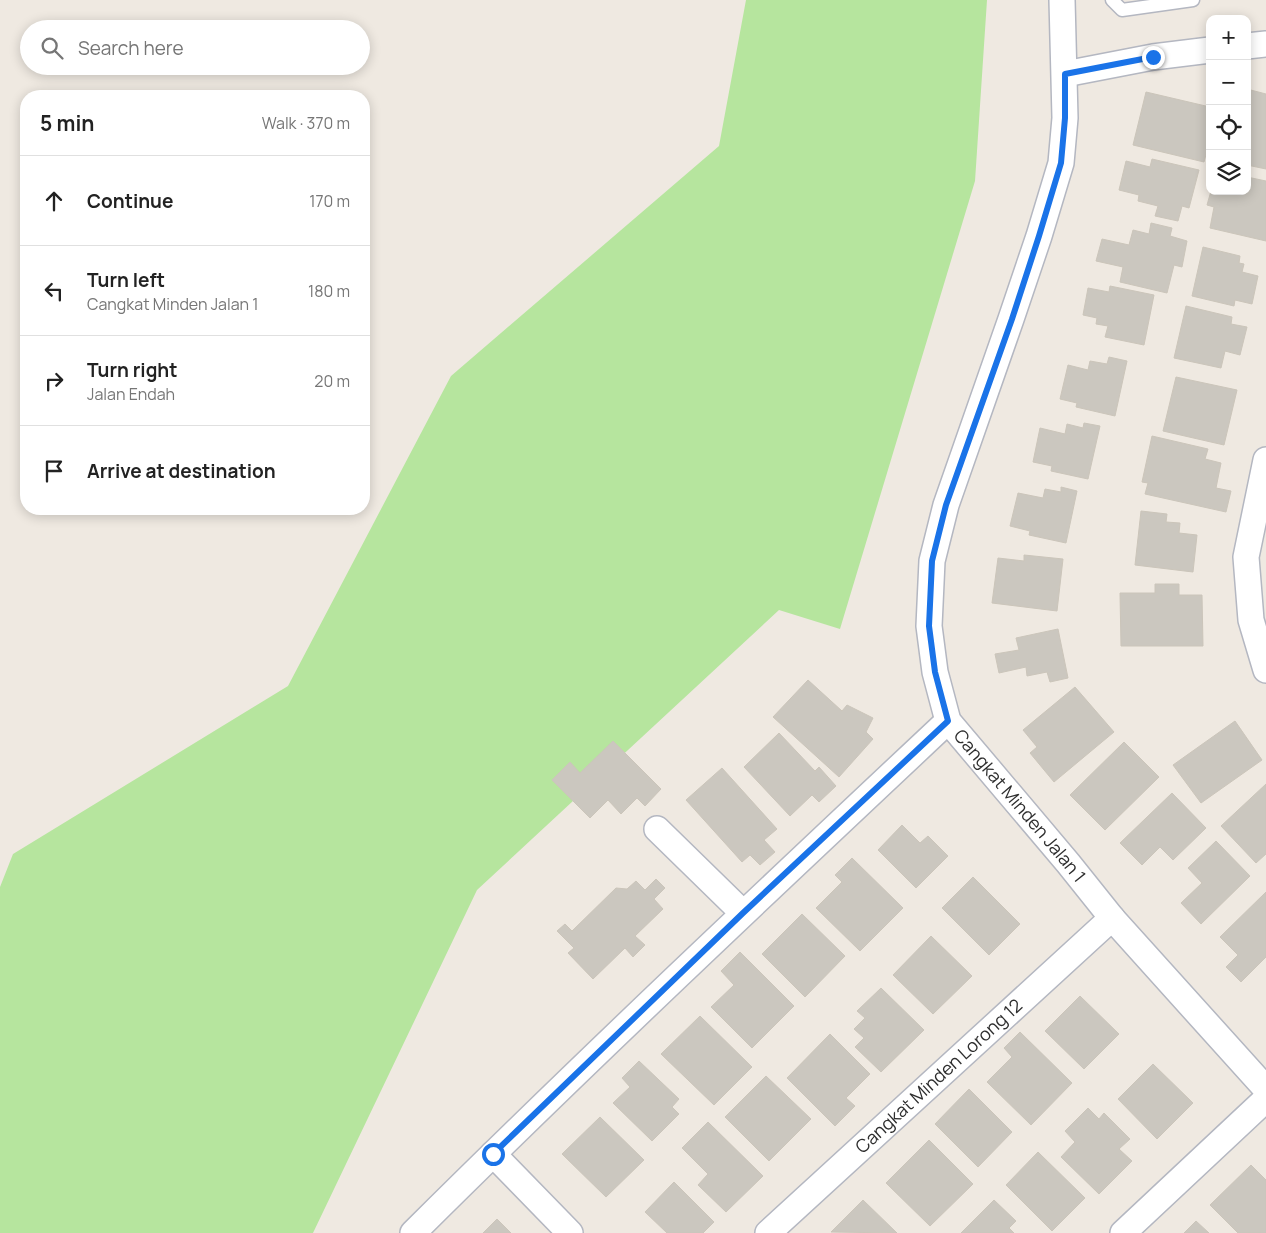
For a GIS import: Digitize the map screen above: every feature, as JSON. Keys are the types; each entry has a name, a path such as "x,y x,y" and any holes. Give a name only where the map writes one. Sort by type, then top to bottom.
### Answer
{"street":[{"name":"Cangkat Minden Jalan 1","path":"1062,0 1065,118 1061,163 1012,319 946,505 932,561 929,626 935,672 948,721 1112,918 1266,1089"},
{"path":"1251,46 1266,44"},
{"path":"1065,74 1153,57 1206,50"},
{"path":"1266,460 1246,557 1250,620 1266,670"},
{"path":"413,1233 743,913 948,721"},
{"path":"658,829 743,913"},
{"name":"Cangkat Minden Lorong 12","path":"768,1233 1112,918"},
{"path":"1123,1233 1266,1099"},
{"path":"493,1154 570,1233"}],"lane":[{"path":"1112,0 1122,10 1193,0"}],"green space":[{"path":"746,0 987,0 975,181 840,629 779,610 477,890 313,1233 0,1233 0,887 13,854 288,686 451,376 719,146"}],"building":[{"path":"1251,90 1266,94 1266,169 1251,166"},
{"path":"1146,92 1206,106 1206,154 1204,162 1133,145"},
{"path":"1152,159 1199,170 1189,208 1182,206 1178,221 1155,216 1158,206 1138,201 1139,195 1119,190 1126,161 1150,167"},
{"path":"1251,178 1266,181 1266,241 1210,228 1214,207 1207,205 1210,195 1251,195"},
{"path":"1151,223 1172,228 1170,236 1187,241 1182,267 1174,265 1167,293 1120,282 1123,267 1096,261 1102,239 1129,245 1133,230 1149,234"},
{"path":"1203,247 1240,256 1239,263 1244,264 1242,272 1258,276 1252,304 1235,300 1234,306 1192,296"},
{"path":"1110,286 1154,295 1144,345 1105,337 1108,326 1096,324 1097,318 1083,315 1088,288 1109,292"},
{"path":"1186,306 1232,317 1231,324 1247,327 1240,355 1225,351 1221,368 1174,358"},
{"path":"1109,357 1127,361 1115,416 1076,407 1077,403 1060,399 1068,365 1088,370 1090,361 1107,364"},
{"path":"1176,377 1237,390 1224,445 1163,431"},
{"path":"1084,423 1100,426 1088,479 1051,471 1052,466 1033,462 1040,428 1065,434 1067,424 1083,428"},
{"path":"1152,436 1208,449 1205,459 1221,463 1216,488 1231,491 1226,512 1145,494 1148,483 1142,482"},
{"path":"1061,487 1077,491 1066,543 1029,535 1030,531 1010,526 1018,493 1043,498 1045,489 1061,492"},
{"path":"1141,511 1167,514 1166,522 1180,523 1179,533 1197,535 1193,572 1135,565"},
{"path":"1024,555 1063,559 1057,611 992,603 998,558 1024,561"},
{"path":"1155,584 1179,584 1179,595 1202,595 1203,646 1121,646 1120,593 1155,593"},
{"path":"1058,629 1068,678 1050,682 1047,672 1027,676 1026,667 999,673 995,654 1019,650 1016,638"},
{"path":"808,680 842,711 847,705 873,718 866,732 873,739 839,777 773,717"},
{"path":"1075,687 1114,732 1054,782 1030,753 1037,747 1023,730"},
{"path":"1235,721 1262,760 1201,803 1173,765"},
{"path":"779,733 815,771 819,767 836,786 819,802 812,795 790,816 744,767"},
{"path":"613,741 661,789 645,806 637,798 621,814 608,800 590,818 552,780 570,762 580,773"},
{"path":"1124,742 1159,777 1105,830 1070,795"},
{"path":"722,768 777,829 764,840 775,852 760,865 750,855 742,862 686,800"},
{"path":"1266,784 1266,854 1256,863 1221,826"},
{"path":"1172,793 1206,828 1173,860 1160,847 1142,865 1120,843"},
{"path":"902,825 920,843 928,836 948,856 916,888 878,850"},
{"path":"1216,841 1250,876 1201,924 1181,903 1202,883 1188,868"},
{"path":"852,858 903,908 860,951 816,908 842,882 835,875"},
{"path":"973,877 1020,924 989,955 942,908"},
{"path":"656,879 665,888 654,899 663,909 635,936 645,945 633,957 625,948 593,979 568,953 574,948 557,931 565,924 572,931 616,888 627,889 636,881 645,890"},
{"path":"1266,892 1266,957 1241,982 1226,967 1238,955 1220,937"},
{"path":"802,914 845,956 805,997 762,954"},
{"path":"931,936 972,976 933,1014 893,975"},
{"path":"740,952 794,1006 752,1048 711,1007 734,985 721,971"},
{"path":"881,988 924,1030 881,1072 855,1047 864,1038 854,1029 865,1018 857,1011"},
{"path":"1080,996 1119,1034 1084,1069 1045,1031"},
{"path":"700,1016 752,1067 714,1105 661,1054"},
{"path":"1020,1032 1072,1083 1031,1125 987,1082 1012,1057 1004,1048"},
{"path":"830,1034 870,1074 846,1098 855,1106 835,1126 787,1078"},
{"path":"639,1061 679,1099 672,1107 679,1114 652,1141 613,1103 630,1087 622,1078"},
{"path":"1153,1064 1193,1103 1157,1139 1118,1099"},
{"path":"766,1076 811,1119 769,1161 725,1117"},
{"path":"969,1089 1012,1132 978,1167 935,1124"},
{"path":"1088,1108 1099,1119 1104,1113 1130,1139 1119,1149 1132,1161 1099,1194 1061,1157 1075,1142 1065,1131"},
{"path":"600,1117 644,1160 606,1197 562,1154"},
{"path":"708,1122 763,1176 726,1212 698,1185 708,1174 682,1148"},
{"path":"929,1140 973,1184 930,1226 886,1183"},
{"path":"1038,1152 1085,1198 1052,1231 1006,1185"},
{"path":"1251,1165 1266,1180 1266,1233 1238,1233 1210,1205"},
{"path":"674,1182 714,1222 703,1233 667,1233 645,1212"},
{"path":"863,1200 897,1233 831,1232"},
{"path":"994,1200 1016,1221 1009,1228 1014,1233 961,1233"},
{"path":"497,1219 511,1233 483,1233"},
{"path":"1196,1221 1209,1233 1184,1233"}],"route":[{"path":"493,1154 743,913 948,721 935,672 929,626 932,561 946,505 1012,319 1061,163 1065,118 1065,74 1153,57"}]}
